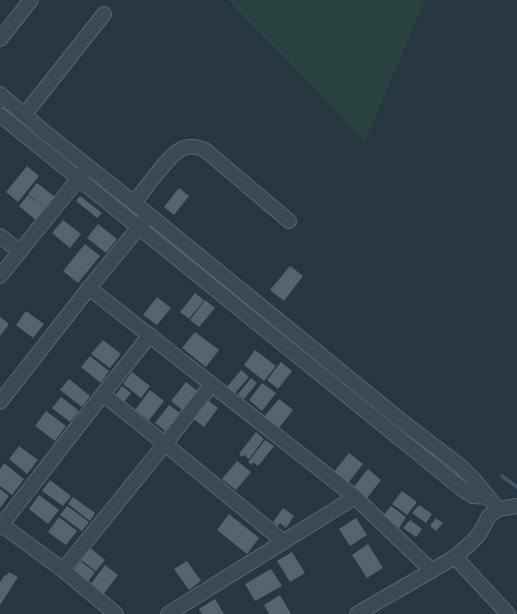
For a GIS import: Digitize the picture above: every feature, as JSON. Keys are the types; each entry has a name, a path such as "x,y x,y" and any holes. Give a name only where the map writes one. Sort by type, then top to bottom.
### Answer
{"street":[{"path":"0,38 31,0"},
{"path":"25,114 104,14"},
{"path":"0,94 42,130 150,215 399,419 459,465 498,508"},
{"path":"0,115 78,180 139,227 461,488 473,496 488,498"},
{"path":"134,203 174,154 182,148 191,146 199,147 205,150 289,221"},
{"path":"0,276 88,167"},
{"path":"0,402 89,288 150,215"},
{"path":"0,236 19,251"},
{"path":"89,288 355,498 432,571"},
{"path":"116,614 63,570 1,526 150,335"},
{"path":"63,570 165,444 211,384"},
{"path":"103,394 284,542"},
{"path":"168,614 355,498"},
{"path":"357,614 455,557 474,540 480,533 488,516 498,508 517,506"},
{"path":"455,557 508,614"}],"green space":[{"path":"228,0 425,0 365,141"}],"building":[{"path":"27,166 39,176 18,202 6,192"},
{"path":"37,183 55,197 46,209 28,194"},
{"path":"179,188 189,196 174,215 164,207"},
{"path":"28,195 46,209 37,221 19,206"},
{"path":"80,196 102,213 97,218 76,201"},
{"path":"63,220 81,234 70,248 52,233"},
{"path":"98,224 117,239 106,253 87,238"},
{"path":"85,244 100,256 78,283 63,271"},
{"path":"290,266 303,276 284,301 270,290"},
{"path":"195,293 204,300 189,319 180,312"},
{"path":"157,297 171,308 157,325 143,315"},
{"path":"205,300 215,308 199,327 190,320"},
{"path":"26,311 44,324 33,338 16,325"},
{"path":"0,317 9,324 0,336"},
{"path":"195,332 219,350 206,367 182,348"},
{"path":"103,340 121,354 110,368 91,354"},
{"path":"255,350 276,366 264,381 244,365"},
{"path":"90,356 109,371 101,383 81,367"},
{"path":"281,362 292,371 278,389 267,380"},
{"path":"241,370 249,377 235,393 227,387"},
{"path":"132,372 150,386 141,398 123,384"},
{"path":"251,378 257,383 244,399 238,394"},
{"path":"69,379 90,396 82,407 60,390"},
{"path":"186,382 200,393 185,412 171,401"},
{"path":"262,383 276,393 262,411 249,400"},
{"path":"122,386 131,393 123,403 114,397"},
{"path":"150,390 164,401 149,420 135,410"},
{"path":"61,397 79,411 70,422 52,408"},
{"path":"204,397 218,408 204,427 190,416"},
{"path":"279,399 293,410 278,429 263,418"},
{"path":"169,405 183,415 169,434 155,423"},
{"path":"46,411 66,426 55,441 35,426"},
{"path":"256,432 264,439 249,459 244,455 242,457 239,454"},
{"path":"265,440 274,446 258,466 253,462 252,465 248,462"},
{"path":"19,446 38,460 27,474 9,459"},
{"path":"349,453 363,464 348,483 334,472"},
{"path":"237,461 251,472 236,490 222,479"},
{"path":"4,463 24,479 12,495 0,486 0,469"},
{"path":"368,469 381,480 367,498 353,488"},
{"path":"50,480 71,496 63,506 42,491"},
{"path":"0,489 9,496 0,508"},
{"path":"402,491 417,502 407,515 392,504"},
{"path":"39,495 59,510 48,524 29,509"},
{"path":"73,497 95,513 90,521 68,504"},
{"path":"419,505 432,514 426,523 412,513"},
{"path":"67,506 89,522 82,531 60,515"},
{"path":"391,506 406,517 399,528 383,516"},
{"path":"283,508 294,516 286,528 280,523 278,526 273,522"},
{"path":"229,514 259,538 247,554 217,530"},
{"path":"59,517 77,531 66,545 48,532"},
{"path":"356,518 367,535 350,546 339,529"},
{"path":"436,518 443,523 436,531 430,526"},
{"path":"410,520 422,529 416,537 403,528"},
{"path":"368,544 383,568 367,578 352,555"},
{"path":"90,548 105,560 96,571 81,560"},
{"path":"292,552 305,573 290,582 277,561"},
{"path":"80,561 95,572 87,583 73,572"},
{"path":"187,561 201,581 189,590 174,569"},
{"path":"105,565 118,575 103,595 90,585"},
{"path":"271,569 282,586 255,601 245,584"},
{"path":"9,572 18,577 0,605 0,582"},
{"path":"280,595 291,614 269,614 264,605"},
{"path":"215,599 224,614 202,614 199,609"}],"waterway":[{"path":"502,476 517,487"}]}
